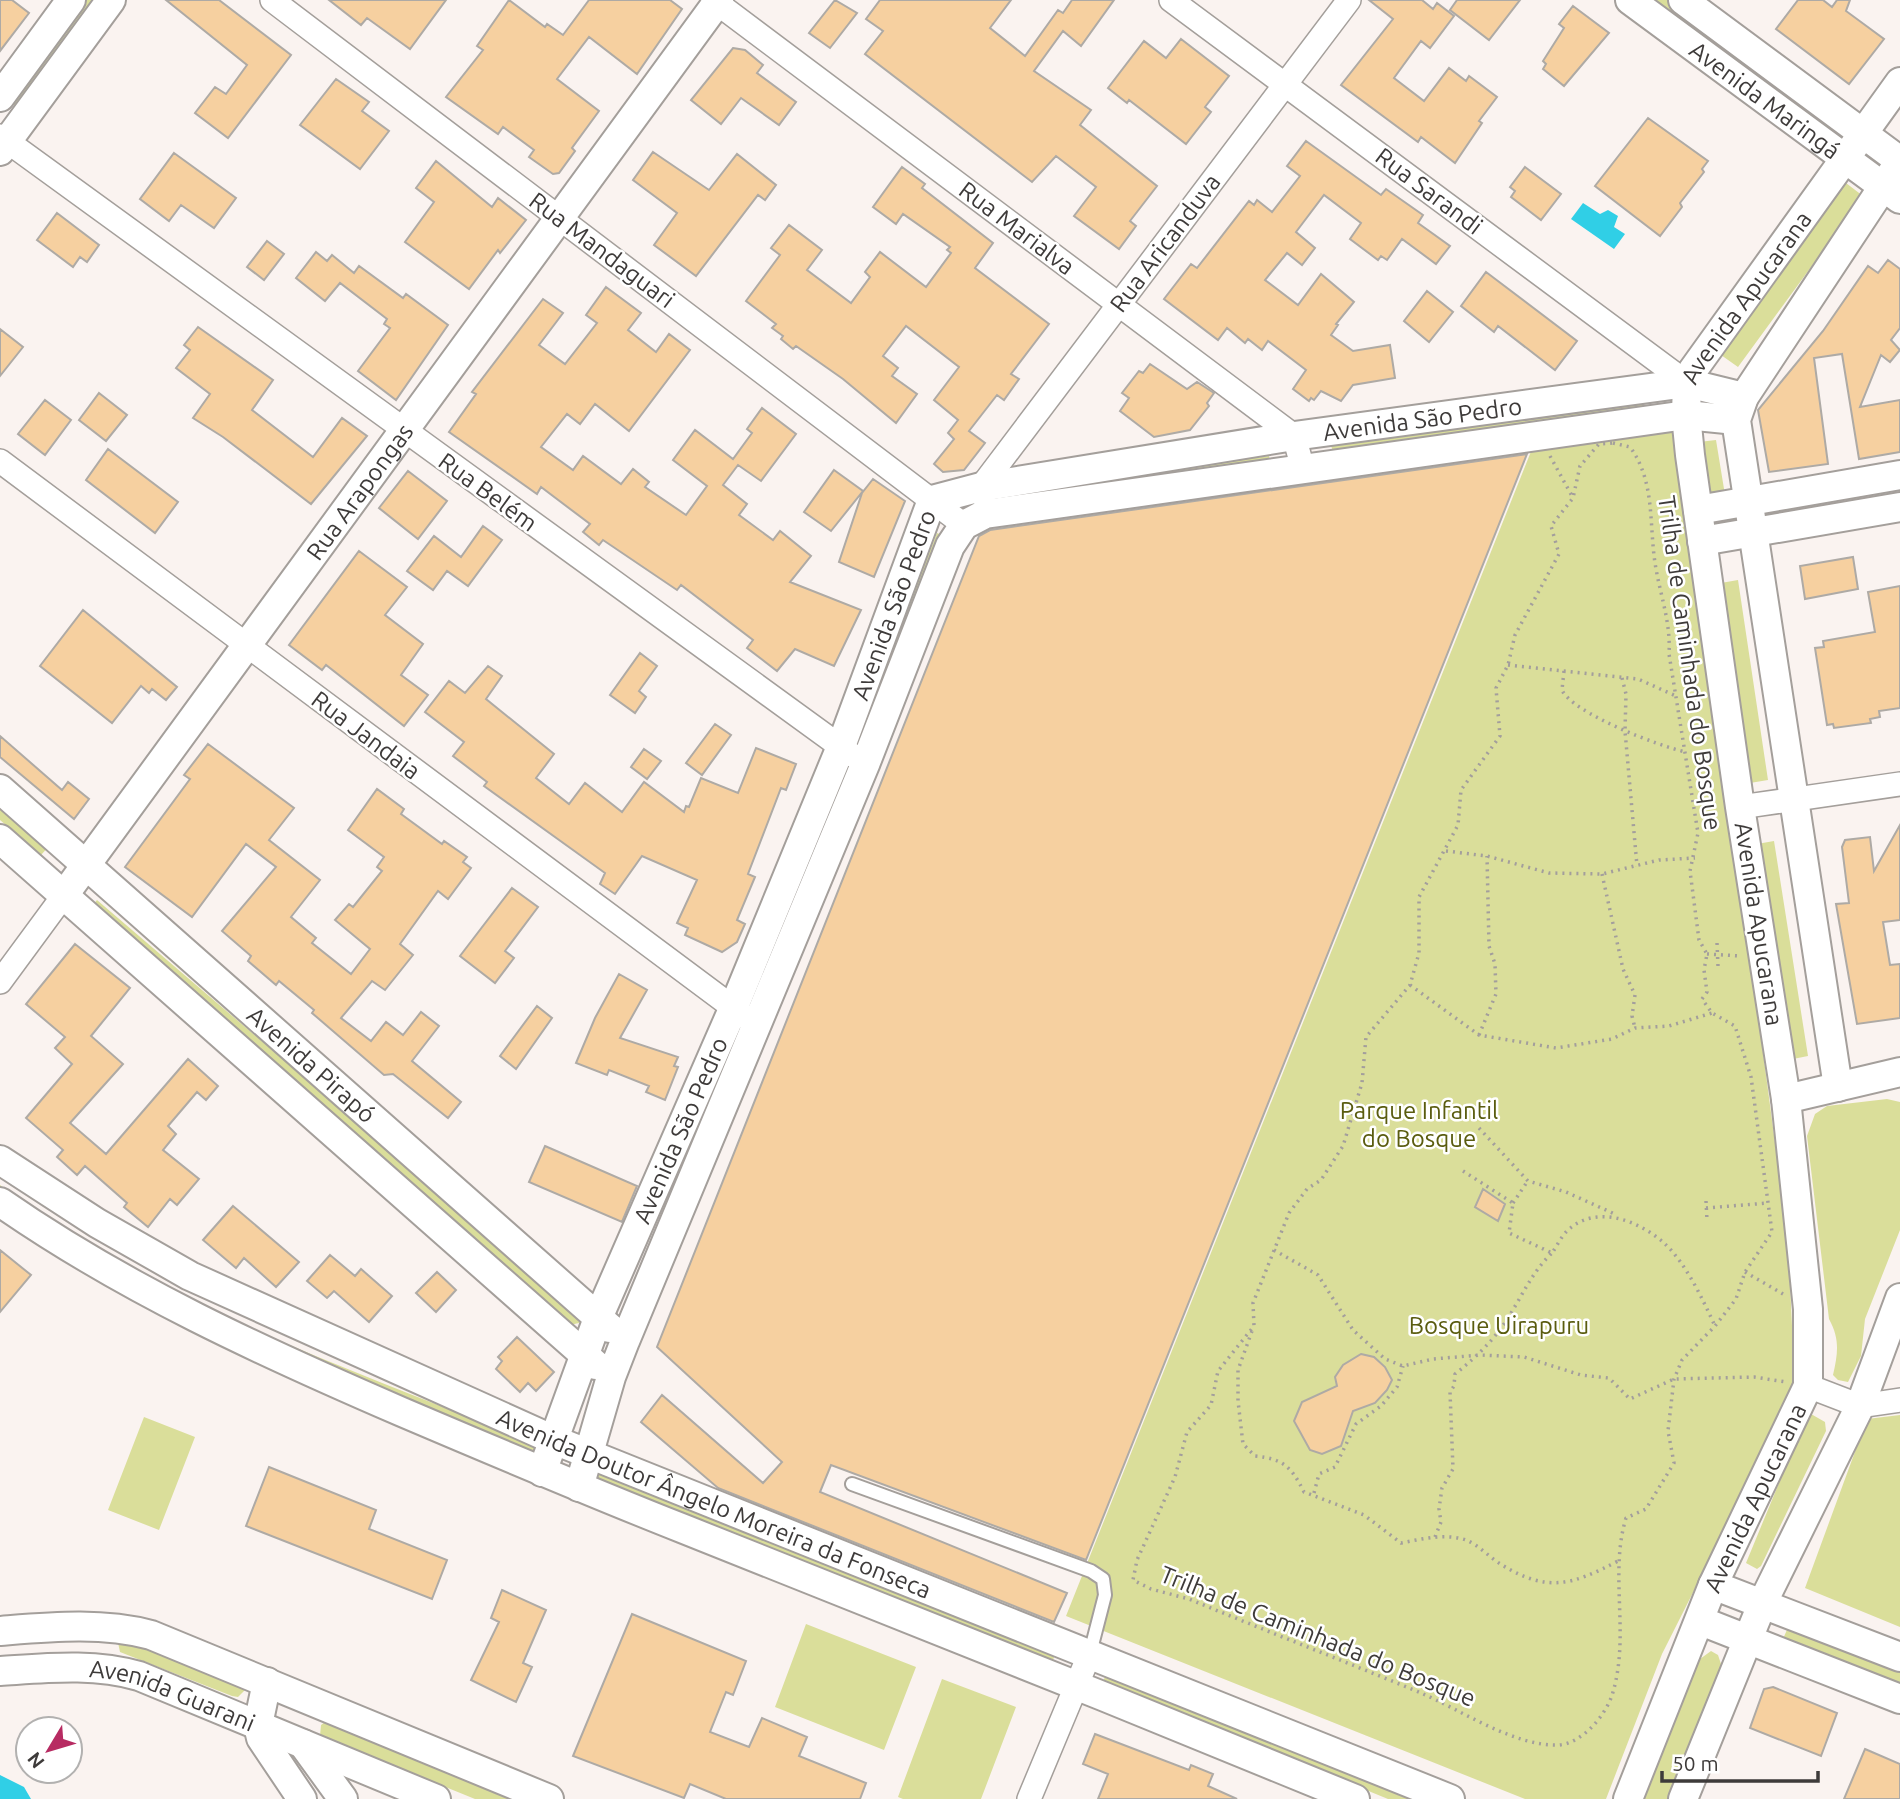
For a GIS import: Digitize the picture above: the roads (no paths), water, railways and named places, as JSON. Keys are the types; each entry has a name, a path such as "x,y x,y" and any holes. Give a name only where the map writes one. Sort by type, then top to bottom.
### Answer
{"street":[{"path":"0,97 71,0"},
{"path":"2,143 111,0"},
{"name":"Rua Mandaguari","path":"272,0 933,500 977,508"},
{"name":"Rua Sarandi","path":"1171,0 1687,383"},
{"name":"Rua Aricanduva","path":"977,508 1119,304 1349,0"},
{"name":"Avenida Maringá","path":"1630,0 1891,192"},
{"name":"Avenida Maringá","path":"1683,0 1900,161"},
{"name":"Rua Arapongas","path":"0,982 716,1"},
{"name":"Rua Marialva","path":"716,1 1294,436"},
{"name":"Avenida Apucarana","path":"1628,1799 1701,1621 1713,1584 1808,1386 1808,1309 1786,1099 1702,541 1686,415 1687,383 1693,370 1900,82"},
{"name":"Rua Belém","path":"2,143 404,431 840,750 866,762"},
{"name":"Avenida Apucarana","path":"1740,408 1891,192 1900,161"},
{"name":"Avenida São Pedro","path":"579,1487 611,1377 625,1341 866,762 950,546 977,508 1018,481 1294,436 1687,383 1740,408"},
{"path":"1740,408 1748,499 1838,1087"},
{"name":"Avenida São Pedro","path":"542,1472 598,1318 733,1009 840,750 933,500 977,508 1024,509 1740,408"},
{"path":"1294,436 1303,469"},
{"name":"Rua Jandaia","path":"0,461 758,1025"},
{"path":"1698,510 1748,499 1900,475"},
{"path":"1018,481 1015,495 1024,509"},
{"path":"1702,541 1900,507"},
{"path":"1740,807 1900,784"},
{"name":"Avenida Pirapó","path":"0,789 625,1341"},
{"name":"Avenida Pirapó","path":"0,839 611,1377"},
{"path":"1786,1099 1900,1072"},
{"name":"Avenida Doutor Ângelo Moreira da Fonseca","path":"0,1160 116,1235 190,1276 554,1440 1450,1799"},
{"name":"Avenida Doutor Ângelo Moreira da Fonseca","path":"0,1202 118,1277 223,1332 542,1472 1076,1684 1355,1799"},
{"name":"Avenida Apucarana","path":"1683,1799 1763,1602 1860,1406 1900,1298"},
{"path":"1808,1386 1860,1406 1900,1400"},
{"path":"1713,1584 1900,1657"},
{"path":"1701,1621 1900,1699"},
{"path":"66,1626 69,1666"},
{"name":"Avenida Guarani","path":"0,1631 66,1626 124,1628 142,1633 549,1799"},
{"path":"1030,1799 1090,1653"},
{"name":"Avenida Guarani","path":"0,1671 69,1666 112,1668 139,1676 258,1725 272,1758 302,1799"},
{"path":"267,1682 258,1725 436,1799"},
{"path":"303,1744 316,1702"},
{"path":"303,1744 343,1799"}],"lane":[{"path":"852,1484 1091,1572 1103,1579 1105,1595 1090,1653"}],"water":[{"path":"1583,203 1600,214 1608,210 1618,216 1614,227 1625,234 1614,249 1571,219"},
{"path":"0,1775 14,1782 14,1785 24,1787 31,1799 0,1799"}],"park label":[{"name":"Parque Infantil do Bosque","path":"1419,1124"},
{"name":"Bosque Uirapuru","path":"1499,1325"}]}
